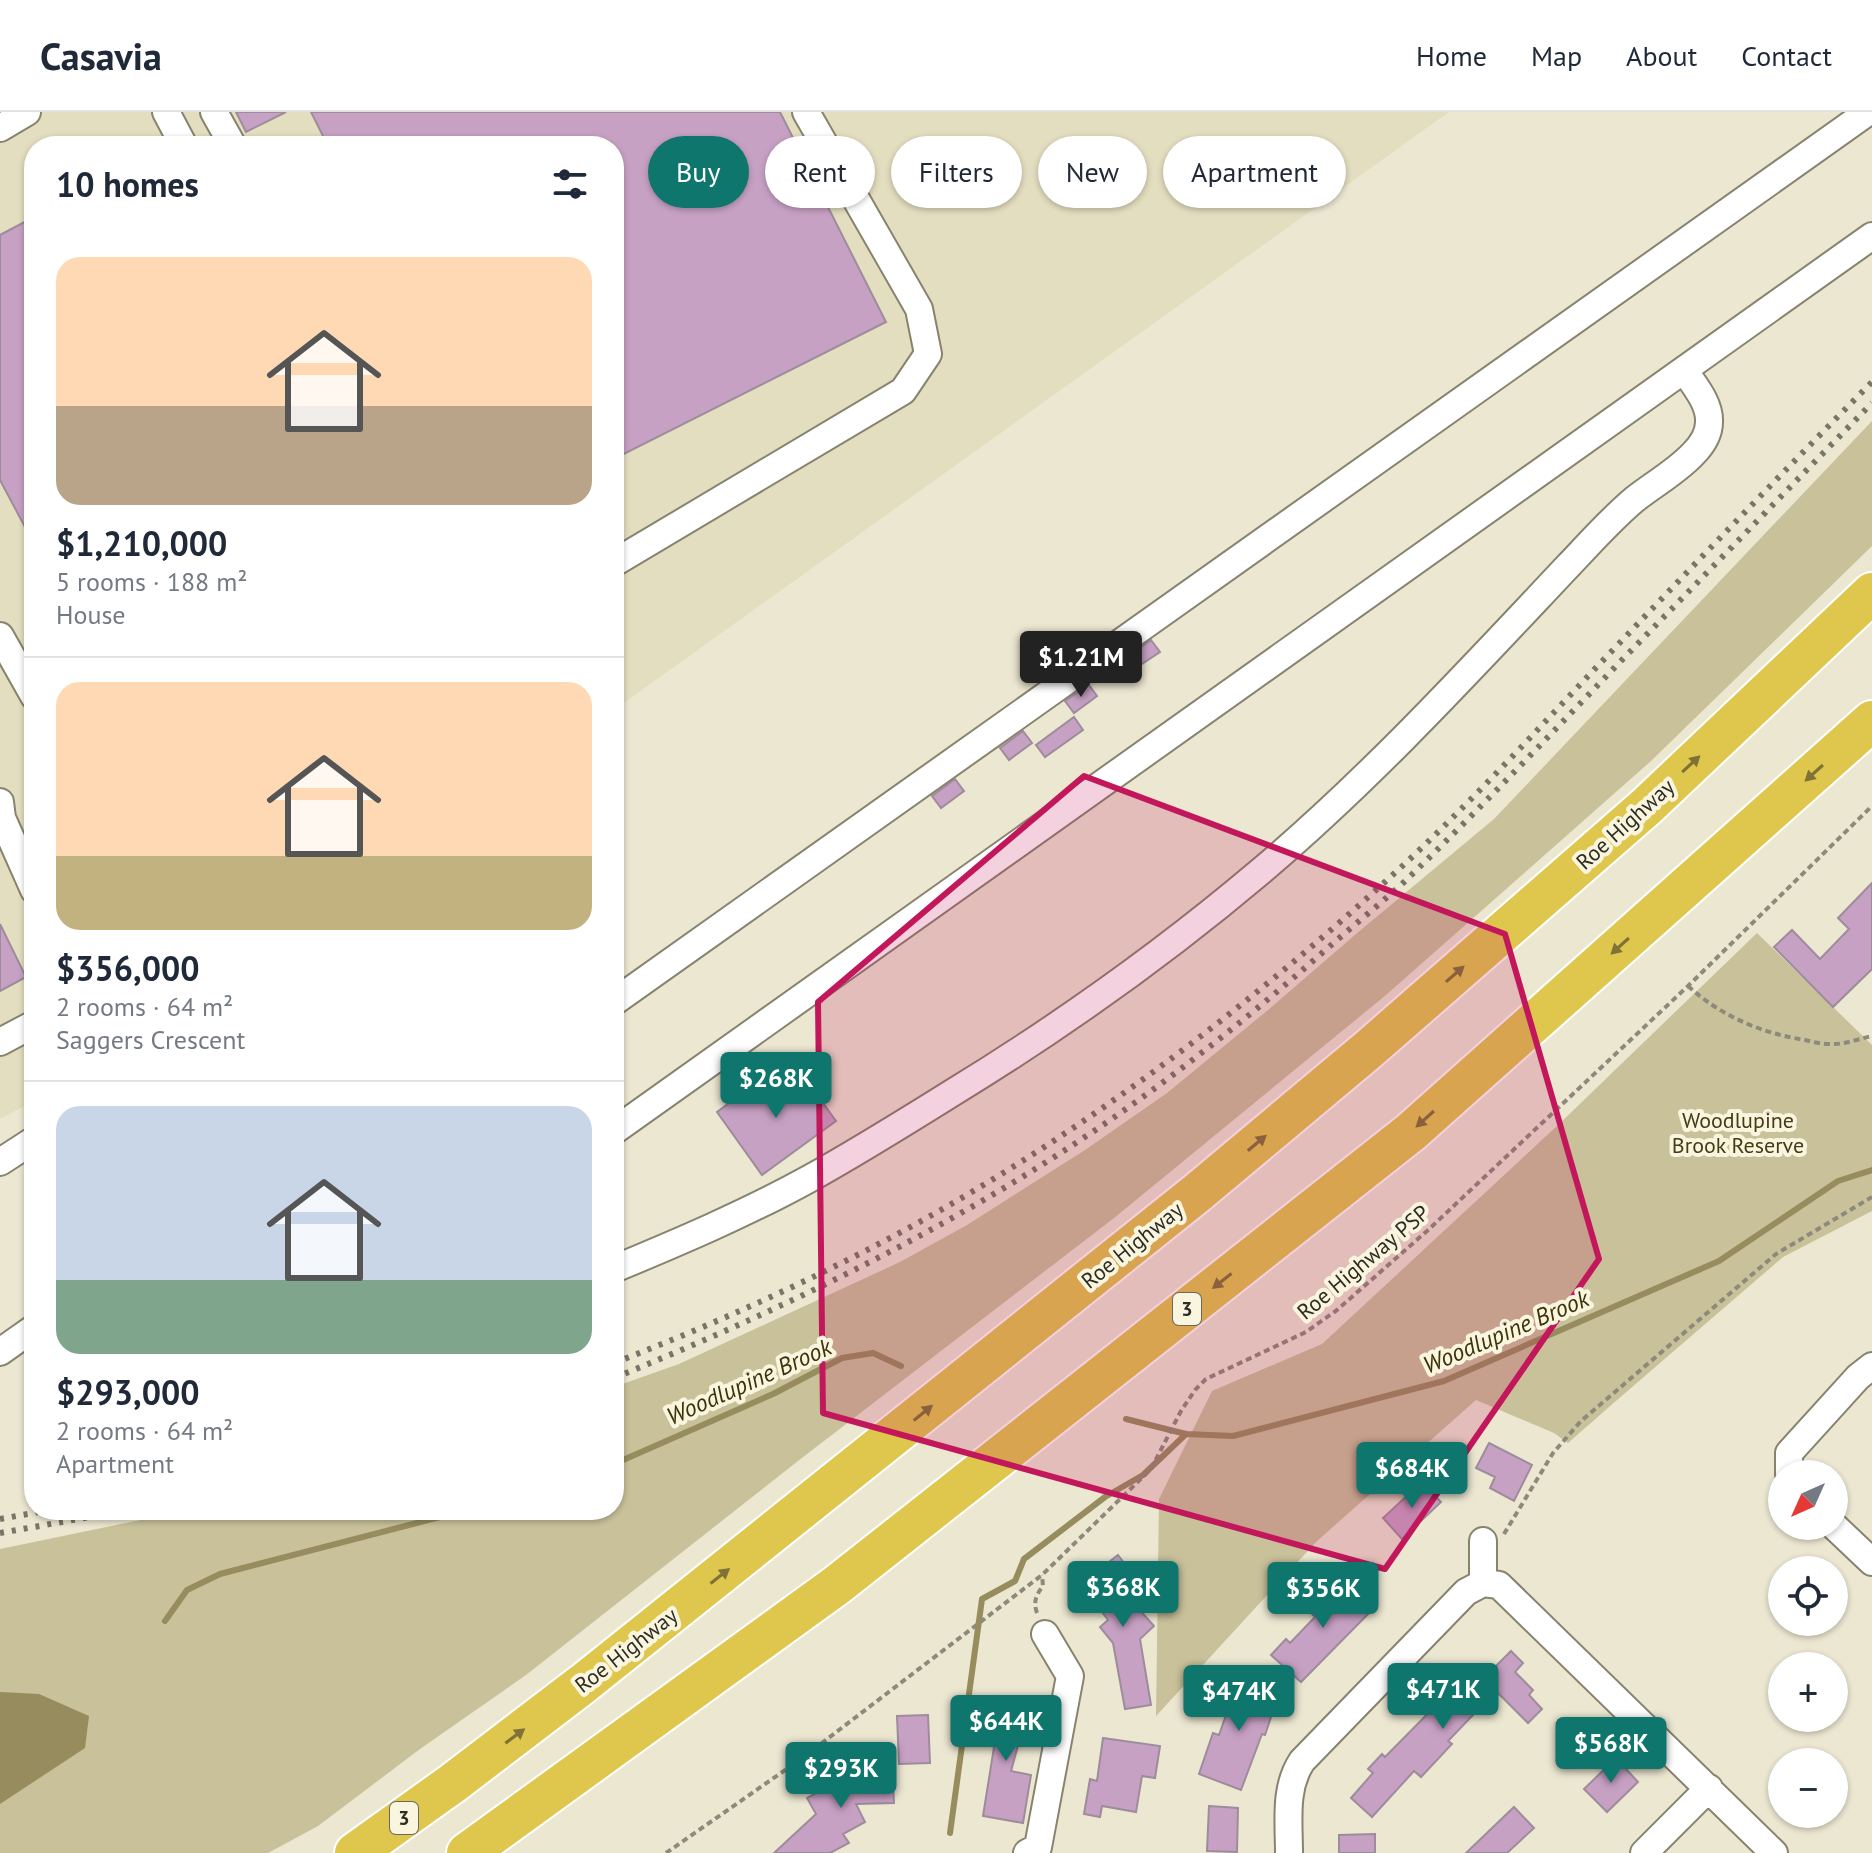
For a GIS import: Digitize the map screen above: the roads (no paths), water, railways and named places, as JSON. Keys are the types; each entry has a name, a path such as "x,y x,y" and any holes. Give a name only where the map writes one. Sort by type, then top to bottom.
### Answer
{"highway":[{"name":"Roe Highway","path":"355,1853 584,1683 1197,1193 1369,1049 1647,806 1872,593"},
{"name":"3","path":"467,1853 837,1585 1411,1132 1872,721"},
{"path":"330,1853 453,1783"}],"street":[{"path":"0,128 27,112"},
{"path":"166,112 179,136"},
{"path":"214,112 227,136"},
{"path":"624,557 903,391 928,354 919,309 806,112"},
{"path":"624,995 1868,112"},
{"path":"624,1124 1872,236"},
{"path":"624,1265 687,1239 806,1181 909,1120 1078,1012 1186,932 1262,870 1338,802 1419,722 1614,518 1695,452 1706,436 1709,423 1707,407 1684,370"},
{"path":"0,636 24,678"},
{"path":"0,802 2,818 24,868"},
{"path":"0,1042 24,1029"},
{"path":"0,1162 24,1146"},
{"path":"0,1352 24,1335"},
{"path":"1789,1460 1789,1453 1858,1377 1872,1366"},
{"path":"1848,1539 1872,1562"},
{"path":"1483,1548 1483,1583"},
{"path":"1289,1853 1289,1791 1293,1774 1302,1761 1466,1592 1483,1583 1499,1585 1774,1853"},
{"path":"1027,1853 1038,1847 1070,1676 1045,1634"},
{"path":"1644,1853 1709,1788"}],"waterway":[{"name":"Woodlupine Brook","path":"1126,1419 1186,1434 1233,1436 1444,1381 1719,1261 1838,1181 1872,1170"},
{"name":"Woodlupine Brook","path":"624,1460 773,1394 842,1358 873,1353 901,1366"},
{"path":"950,1833 982,1599 1015,1581 1024,1559 1105,1497 1143,1475 1186,1434"},
{"name":"Woodlupine Brook","path":"165,1621 187,1590 220,1574 428,1520"}],"railway":[{"path":"624,1359 771,1297 923,1220 1046,1146 1164,1064 1221,1020 1332,929 1439,831 1872,382"},
{"path":"624,1374 833,1281 974,1206 1109,1121 1194,1059 1403,883 1512,775 1872,403"},
{"path":"0,1519 24,1515"},
{"path":"0,1533 73,1520"}],"park label":[{"name":"Woodlupine Brook Reserve","path":"1738,1132"}]}
